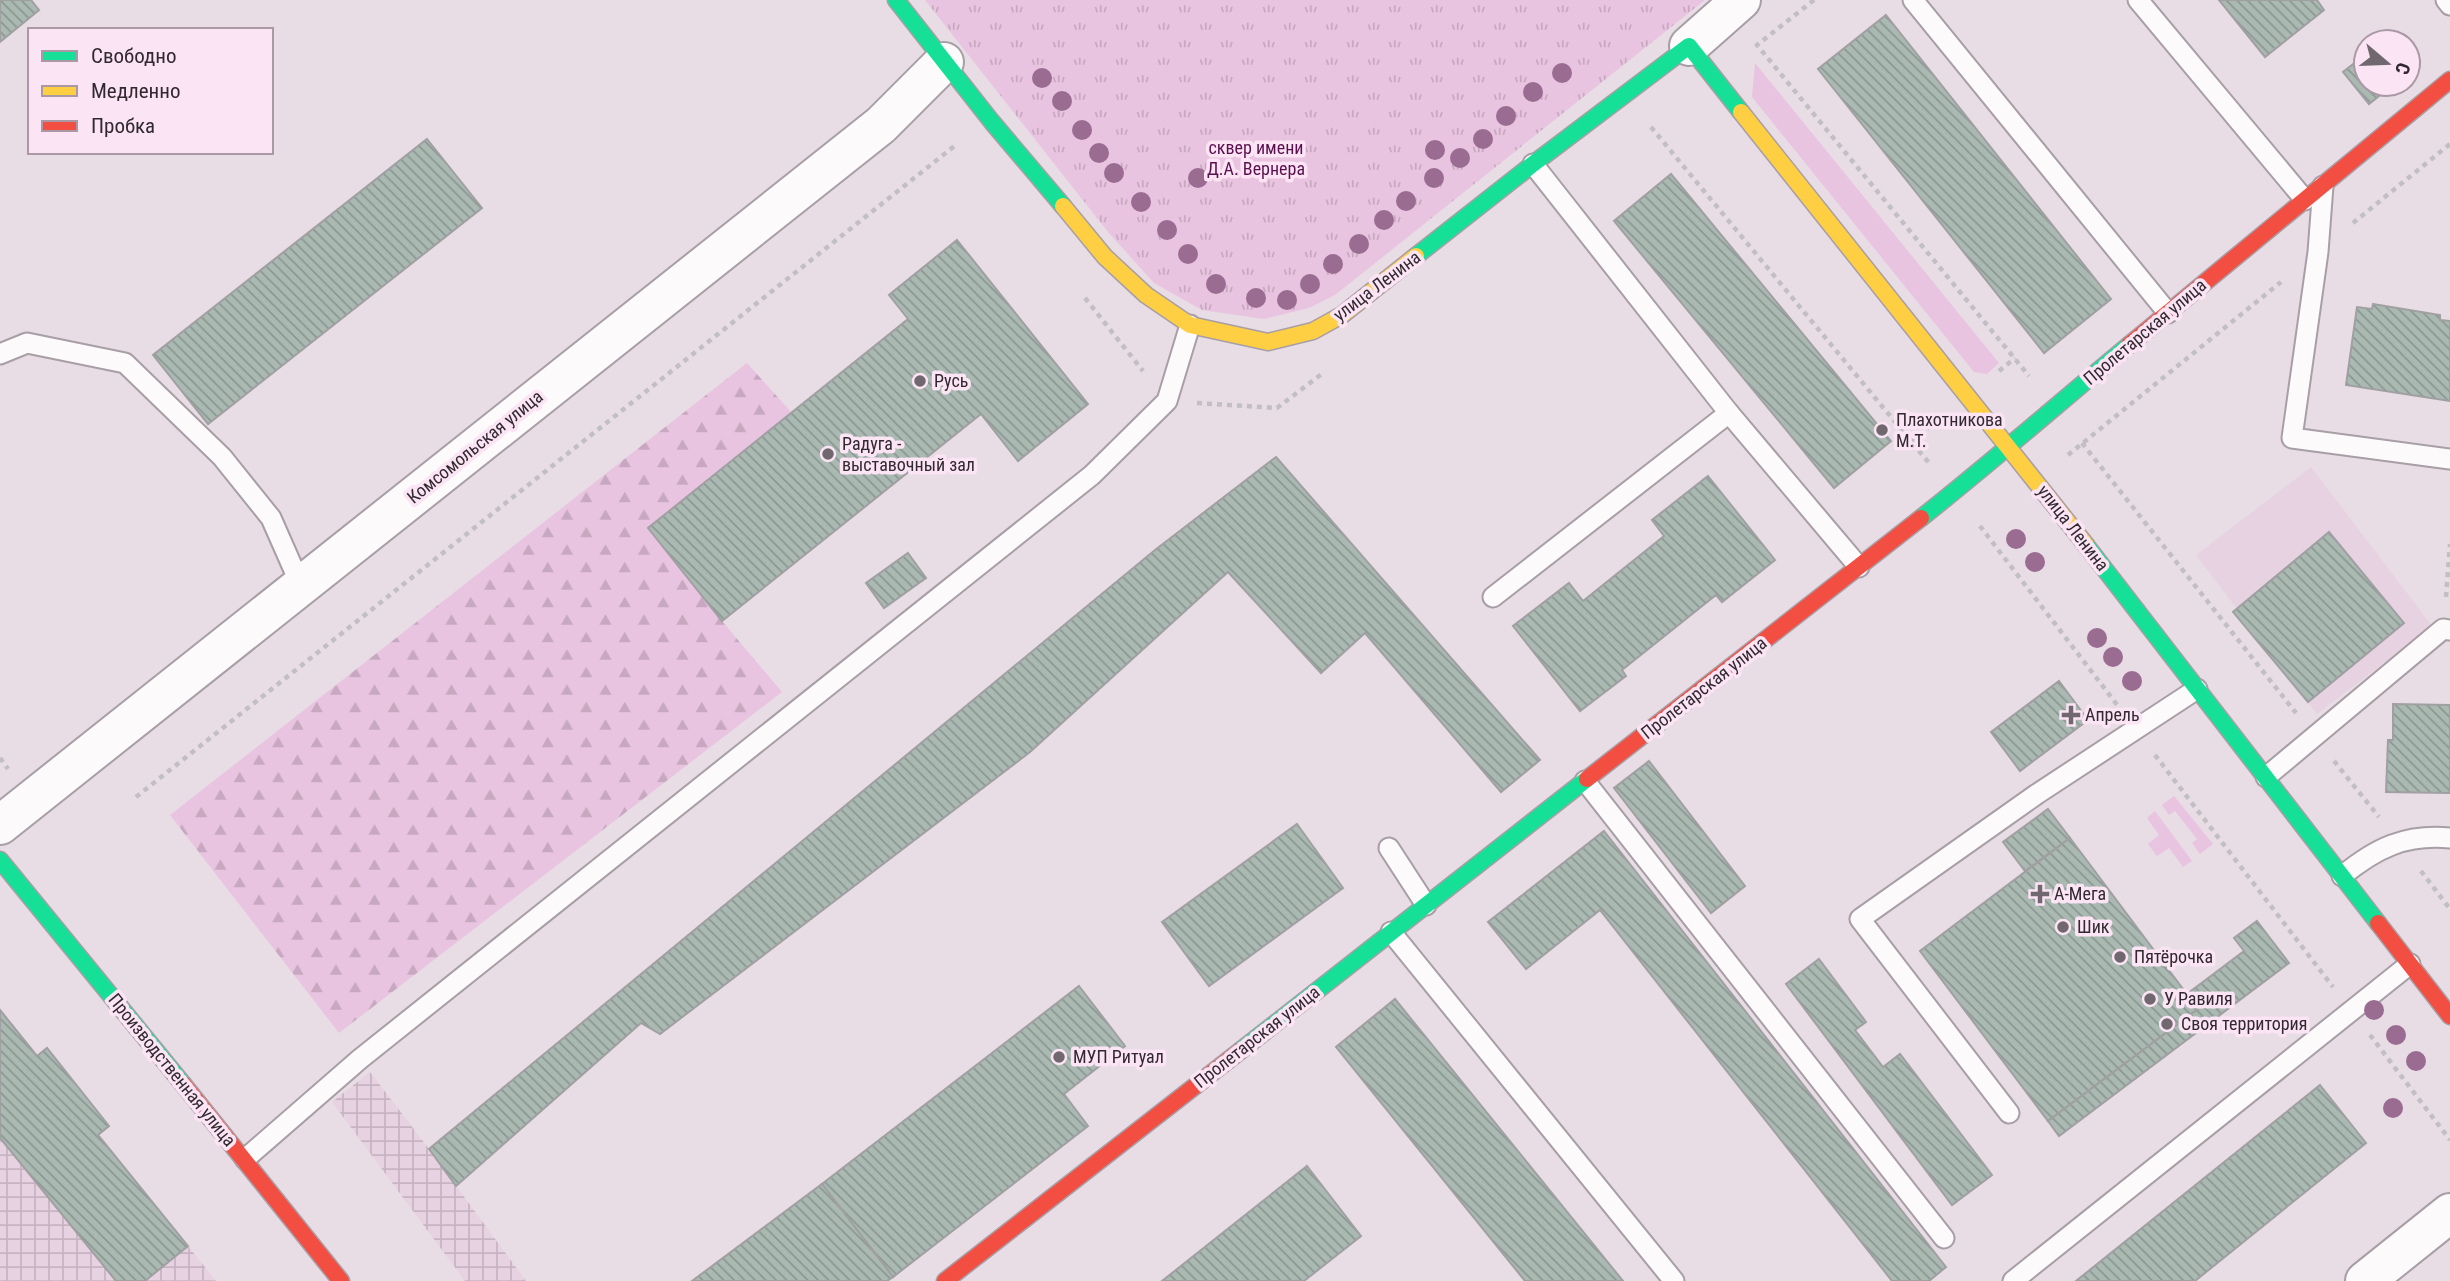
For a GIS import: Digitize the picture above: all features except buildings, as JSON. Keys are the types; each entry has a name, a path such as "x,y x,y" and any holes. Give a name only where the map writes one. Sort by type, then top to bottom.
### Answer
{"street":[{"name":"улица Ленина","path":"896,0 1105,257 1146,295 1190,325 1268,342 1313,331 1342,315 1533,164 1689,46 1741,0"},
{"name":"улица Ленина","path":"1689,46 2008,445 2450,1016"},
{"name":"Комсомольская улица","path":"0,825 881,125 944,62"},
{"name":"Пролетарская улица","path":"957,1277 1391,932 1993,462 2008,445 2450,80"},
{"name":"Производственная улица","path":"0,860 341,1281"},
{"path":"2365,1281 2450,1213"}],"lane":[{"path":"1913,0 2168,313"},
{"path":"2138,0 2305,200"},
{"path":"2446,0 2450,5"},
{"path":"1533,164 1729,413 1859,567"},
{"path":"2323,185 2318,252 2292,438 2450,459"},
{"path":"245,1160 360,1059 1092,475 1167,401 1190,325"},
{"path":"0,354 27,343 125,363 222,457 271,518 301,586"},
{"path":"1493,597 1729,413"},
{"path":"2266,777 2447,630"},
{"path":"2008,1113 1860,919 2037,793 2197,689"},
{"path":"1585,781 1944,1238"},
{"path":"2342,876 2364,858 2399,841 2430,836 2450,838"},
{"path":"1389,848 1426,905"},
{"path":"1391,932 1674,1281"},
{"path":"2013,1281 2410,964"}],"path":[{"path":"1814,0 1757,45 2006,348 2399,841 2450,909"},
{"path":"136,797 960,142"},
{"path":"1980,526 2450,144"},
{"path":"1953,493 2450,1138"},
{"path":"2447,630 2450,544"}],"shaded area":[{"path":"2311,467 2432,626 2317,714 2196,555"},
{"path":"370,1072 526,1281 465,1281 332,1102"},
{"path":"0,1138 116,1281 0,1281"},
{"path":"188,1246 216,1281 145,1281"}],"green space":[{"name":"сквер имени Д.А. Вернера","path":"925,0 1705,0 1335,295 1309,308 1264,319 1202,310 1154,283 1108,232"},
{"path":"1755,63 1999,363 1987,374 1974,372 1752,97"},
{"path":"747,363 792,413 648,528 782,692 339,1033 170,815"},
{"path":"2174,796 2213,844 2200,854 2192,843 2197,839 2175,811 2169,815 2162,805"},
{"path":"2155,811 2192,861 2183,867 2169,848 2157,856 2148,844 2159,835 2147,818"}],"traffic: fast":[{"path":"896,0 992,122 1063,206"},
{"path":"1416,256 1689,46 1741,112"},
{"path":"1921,518 2129,345"},
{"path":"2086,545 2378,923"},
{"path":"1240,1051 1587,779"},
{"path":"0,860 183,1084"}],"traffic: slow":[{"path":"1741,112 2086,545"},
{"path":"1063,206 1105,257 1146,295 1190,325 1268,342 1313,331 1342,315 1416,256"}],"traffic: jam":[{"path":"2129,345 2450,80"},
{"path":"1587,779 1921,518"},
{"path":"2378,923 2450,1016"},
{"path":"945,1281 1240,1051"},
{"path":"183,1084 341,1281"}],"place":[{"name":"Русь","path":"920,381"},
{"name":"Плахотникова М.Т.","path":"1882,430"},
{"name":"Радуга - выставочный зал","path":"828,454"},
{"name":"Апрель","path":"2071,715"},
{"name":"А-Мега","path":"2040,894"},
{"name":"Шик","path":"2063,927"},
{"name":"Пятёрочка","path":"2120,957"},
{"name":"У Равиля","path":"2150,999"},
{"name":"Своя территория","path":"2167,1024"},
{"name":"МУП Ритуал","path":"1059,1057"}]}
